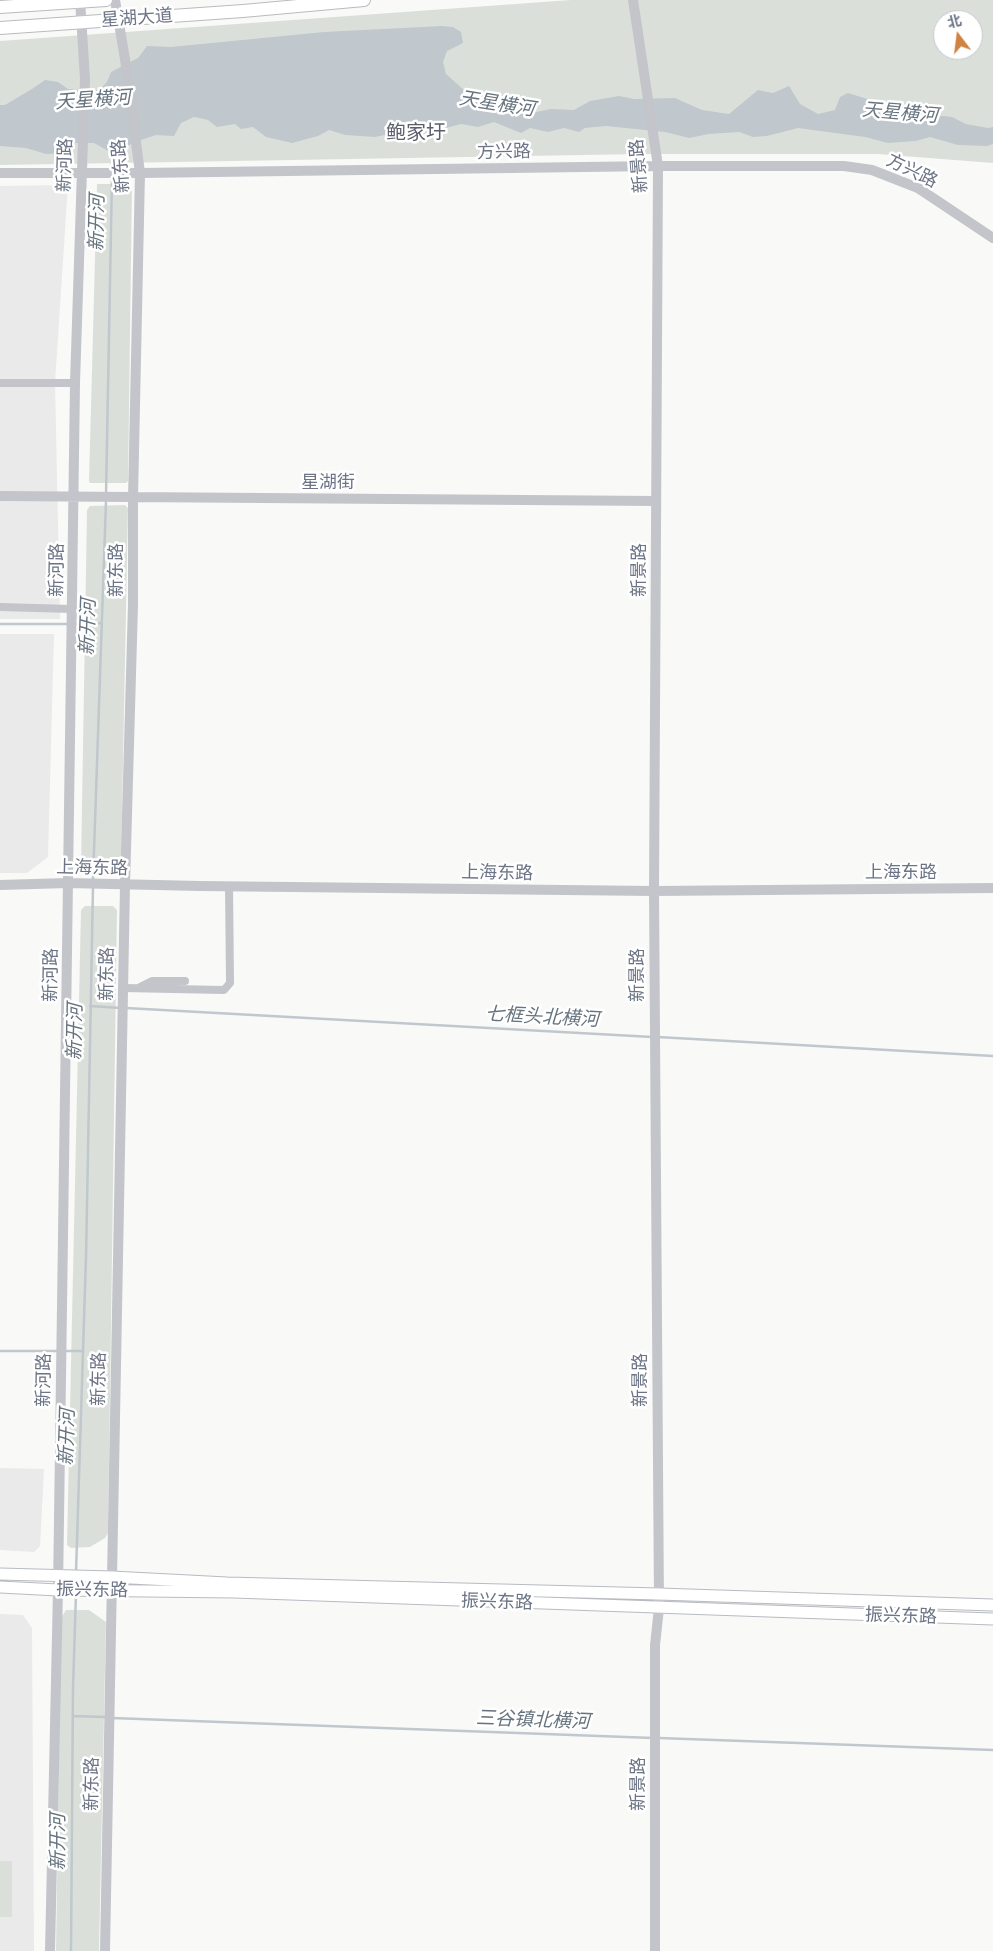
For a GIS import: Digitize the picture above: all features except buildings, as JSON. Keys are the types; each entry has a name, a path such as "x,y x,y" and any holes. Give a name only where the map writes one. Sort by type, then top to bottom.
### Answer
{"main road":[{"name":"星湖大道","path":"0,7 106,0"},
{"name":"星湖大道","path":"0,28 243,12 364,0"},
{"name":"振兴东路","path":"0,1574 227,1583 993,1605"},
{"name":"振兴东路","path":"0,1587 58,1590 244,1593 993,1620"}],"street":[{"name":"新东路","path":"104,1951 113,1590 122,1017 133,604 133,498 140,173 115,0"},
{"name":"新景路","path":"632,0 658,166 654,891 660,1608 655,1646 655,1951"},
{"name":"新河路","path":"50,1951 58,1590 63,1576 61,1344 75,383 85,79 80,1"},
{"name":"方兴路","path":"0,173 658,166 844,166 872,170 918,188 991,237"},
{"path":"0,383 75,383"},
{"name":"星湖街","path":"0,496 656,501"},
{"path":"0,607 72,614"},
{"name":"上海东路","path":"0,885 68,883 654,891 993,888"},
{"path":"138,988 224,990 230,983 229,886"},
{"path":"123,992 138,988 152,981 185,981"}],"shaded area":[{"path":"571,0 993,0 993,163 878,154 642,154 0,165 0,41"},
{"path":"97,184 127,184 132,188 128,481 126,483 90,483 89,481"},
{"path":"68,185 55,382 60,619 0,619 0,186"},
{"path":"125,505 128,508 121,863 110,868 86,868 81,865 87,510 90,506"},
{"path":"0,634 54,634 48,857 27,873 0,873"},
{"path":"85,906 113,906 117,910 108,1533 105,1538 90,1547 71,1548 67,1545 81,910"},
{"path":"0,1468 44,1469 40,1546 34,1552 0,1550"},
{"path":"66,1610 89,1610 106,1622 99,1951 56,1951 61,1618"},
{"path":"0,1614 23,1615 32,1628 34,1951 0,1951"},
{"path":"0,1861 12,1861 12,1917 0,1917"}],"water":[{"name":"天星横河","path":"453,27 461,32 463,43 447,51 443,62 446,74 465,91 481,92 488,103 502,103 512,114 532,113 551,109 574,110 590,101 619,96 634,99 675,98 702,110 729,114 758,90 773,93 789,86 800,104 818,114 835,110 840,97 848,93 880,103 886,116 899,122 943,116 952,117 966,124 988,128 993,127 993,144 987,146 958,145 930,137 916,141 888,143 865,137 798,128 767,136 753,137 739,132 709,134 689,138 665,132 606,126 585,128 579,132 564,128 548,132 530,128 521,133 494,122 478,127 461,124 446,128 416,123 408,130 375,137 345,135 329,130 318,136 292,143 266,137 253,127 241,129 235,124 217,127 208,120 194,117 181,123 174,136 156,135 112,153 94,143 68,143 66,153 46,154 26,148 0,146 0,105 5,105 45,80 58,82 68,89 94,91 101,88 107,82 111,72 138,58 147,46 171,47 324,32"}],"waterway":[{"name":"新开河","path":"112,151 112,170"},
{"name":"新开河","path":"106,495 112,176"},
{"name":"新开河","path":"93,880 106,501"},
{"path":"74,624 102,623"},
{"path":"0,624 68,624"},
{"name":"新开河","path":"76,1572 86,1257 93,886"},
{"name":"七框头北横河","path":"90,1006 121,1008"},
{"name":"七框头北横河","path":"126,1008 652,1037"},
{"name":"七框头北横河","path":"658,1037 993,1056"},
{"path":"0,1351 58,1351"},
{"path":"64,1351 83,1351"},
{"name":"新开河","path":"71,1951 73,1688 76,1593"},
{"name":"三谷镇北横河","path":"73,1716 106,1717"},
{"name":"三谷镇北横河","path":"112,1718 653,1738"},
{"name":"三谷镇北横河","path":"659,1738 993,1750"}],"district":[{"name":"鲍家圩","path":"416,133"}]}
